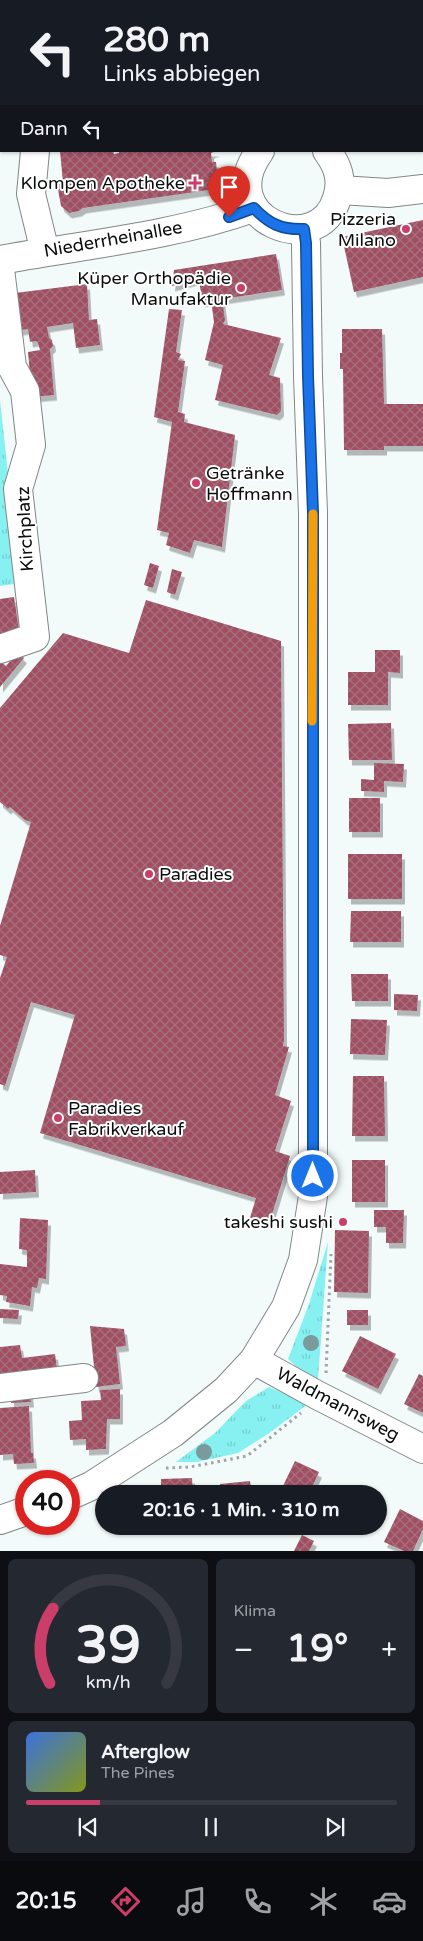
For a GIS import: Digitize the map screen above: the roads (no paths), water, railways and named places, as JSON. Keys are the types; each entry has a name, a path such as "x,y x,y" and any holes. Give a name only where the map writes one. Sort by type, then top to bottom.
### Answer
{"street":[{"path":"35,152 31,194 45,252"},
{"path":"259,152 251,164 247,179 248,194 254,208 264,219 276,226 289,230 304,229 316,224 328,215 336,203 340,190 340,176 335,162 328,152"},
{"path":"340,190 388,194 423,189"},
{"name":"Niederrheinallee","path":"0,260 140,236 229,217 254,208"},
{"path":"80,1491 172,1433 226,1390 254,1360 286,1306 303,1260 314,1196 313,513 308,385 306,243 304,229"},
{"name":"Kirchplatz","path":"0,269 12,368 25,392 30,445 18,489 35,637 0,649"},
{"name":"Waldmannsweg","path":"254,1360 423,1449"},
{"path":"0,1388 84,1378"},
{"path":"0,1520 15,1515"}],"place":[{"name":"Klompen Apotheke","path":"195,183"},
{"name":"Pizzeria Milano","path":"406,229"},
{"name":"Küper Orthopädie Manufaktur","path":"241,288"},
{"name":"Getränke Hoffmann","path":"196,483"},
{"name":"Paradies","path":"149,874"},
{"name":"Paradies Fabrikverkauf","path":"58,1118"},
{"name":"takeshi sushi","path":"343,1222"}]}
